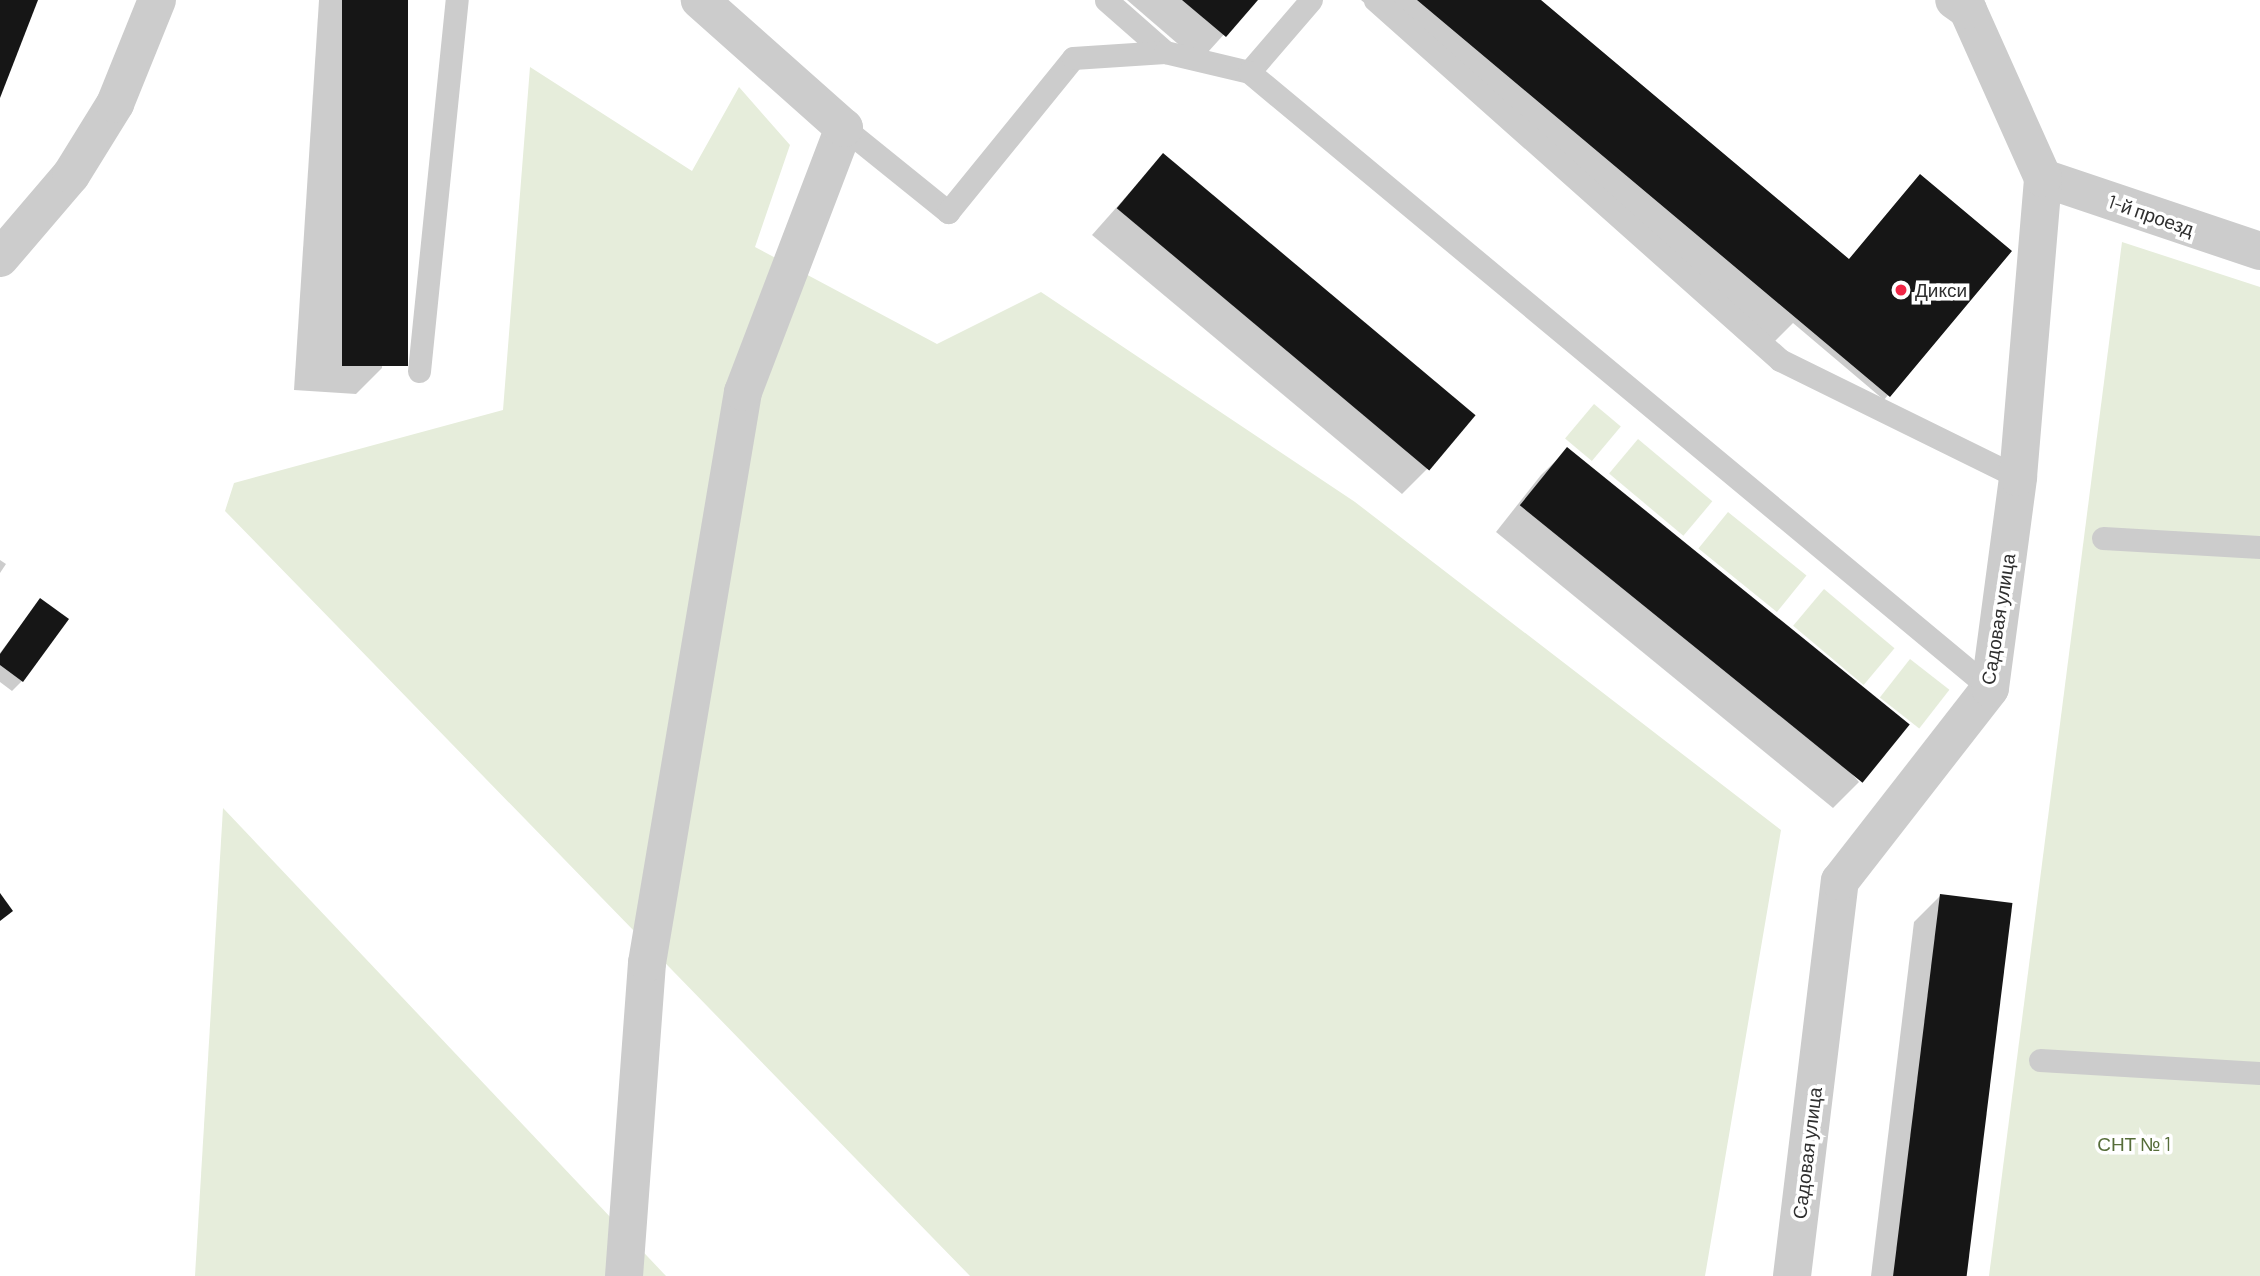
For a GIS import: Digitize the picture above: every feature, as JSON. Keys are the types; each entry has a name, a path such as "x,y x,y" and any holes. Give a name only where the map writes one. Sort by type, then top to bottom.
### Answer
{"street":[{"path":"0,258 71,175 115,104 157,0"},
{"path":"624,1276 647,963 743,393 844,128 699,0"},
{"name":"Садовая улица","path":"1792,1276 1840,881 1990,688 2018,477 2043,178 1961,5"},
{"name":"1-й проезд","path":"2043,178 2260,251"}],"lane":[{"path":"419,371 457,0"},
{"path":"1106,0 1165,52"},
{"path":"1249,72 1311,0"},
{"path":"1375,0 1780,360 2018,477"},
{"path":"844,128 948,212 1073,58 1165,52 1249,72 1990,688"},
{"path":"2103,538 2260,547"},
{"path":"2040,1059 2260,1073"}],"green space":[{"path":"530,67 692,171 739,87 790,145 755,247 937,344 1041,292 1355,502 1781,830 1705,1276 970,1276 225,511 234,483 503,410"},
{"name":"СНТ № 1","path":"2122,242 2260,287 2260,1276 1989,1276"},
{"path":"1594,404 1621,426 1592,461 1565,438"},
{"path":"1638,439 1712,501 1683,536 1609,473"},
{"path":"1728,512 1806,576 1777,612 1698,549"},
{"path":"1824,589 1894,648 1864,685 1793,626"},
{"path":"1910,659 1949,690 1919,728 1880,698"},
{"path":"223,808 666,1276 195,1276"}],"building":[{"path":"0,0 38,0 0,98"},
{"path":"342,0 408,0 408,366 342,366"},
{"path":"1182,0 1258,0 1226,37"},
{"path":"1417,0 1541,0 1849,259 1920,174 2012,251 1890,397"},
{"path":"1163,153 1476,415 1429,470 1117,208"},
{"path":"1567,447 1910,725 1863,783 1520,505"},
{"path":"40,598 69,619 23,682 0,665 0,654"},
{"path":"0,893 13,911 0,921"},
{"path":"1940,894 2012,903 1967,1276 1893,1276"}],"place":[{"name":"Дикси","path":"1901,290"}]}
